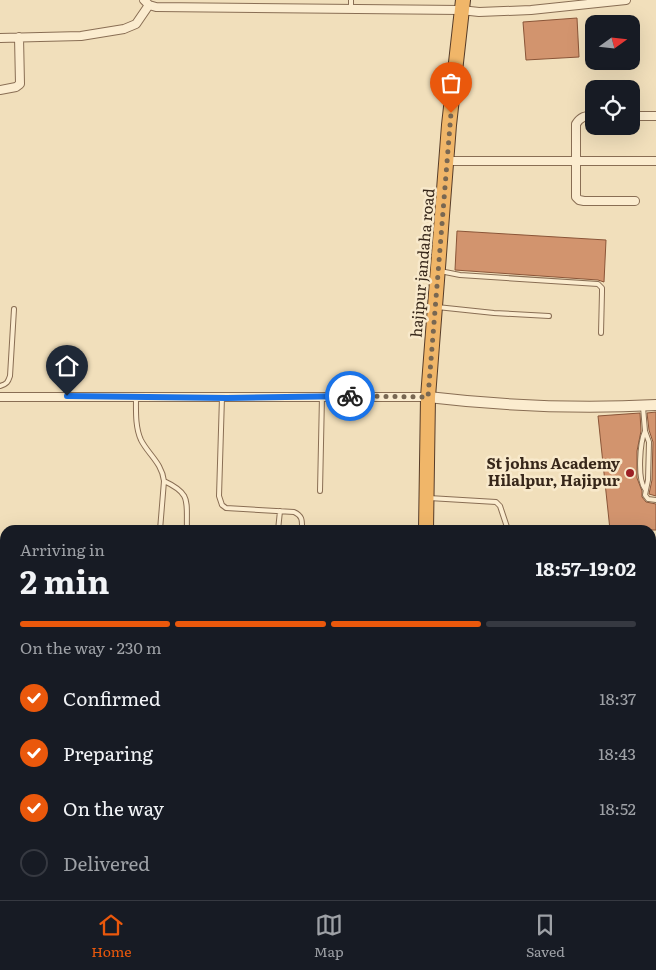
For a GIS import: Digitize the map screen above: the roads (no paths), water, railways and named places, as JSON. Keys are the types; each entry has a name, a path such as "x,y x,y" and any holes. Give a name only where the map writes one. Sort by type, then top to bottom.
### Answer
{"highway":[{"name":"hajipur jandaha road","path":"426,525 428,397 462,5"}],"street":[{"path":"0,38 82,36 131,27 140,20 147,2 166,8 351,10 462,5 479,12 531,10 626,0"},
{"path":"0,90 16,87 20,84 19,37"},
{"path":"585,116 579,119 576,124 575,192 579,200 635,201"},
{"path":"640,116 656,116"},
{"path":"447,161 656,161"},
{"path":"0,397 428,397 528,406 656,405"}],"lane":[{"path":"351,0 351,10"},
{"path":"438,271 460,275 598,284 602,288 601,333"},
{"path":"435,307 550,316"},
{"path":"0,386 5,385 10,376 14,309"},
{"path":"320,490 322,396"},
{"path":"136,397 139,434 142,442 160,467 164,480 160,525"},
{"path":"222,398 219,496 222,505 226,508 294,512 299,514 302,519 302,525"},
{"path":"643,405 645,431 649,442 646,498 656,500"},
{"path":"645,431 641,439 641,474 642,485 645,489"},
{"path":"164,480 181,490 184,494 187,525"},
{"path":"427,498 496,502 500,506 506,525"},
{"path":"279,525 280,511"}],"place":[{"name":"St johns Academy Hilalpur, Hajipur","path":"630,473"}]}
